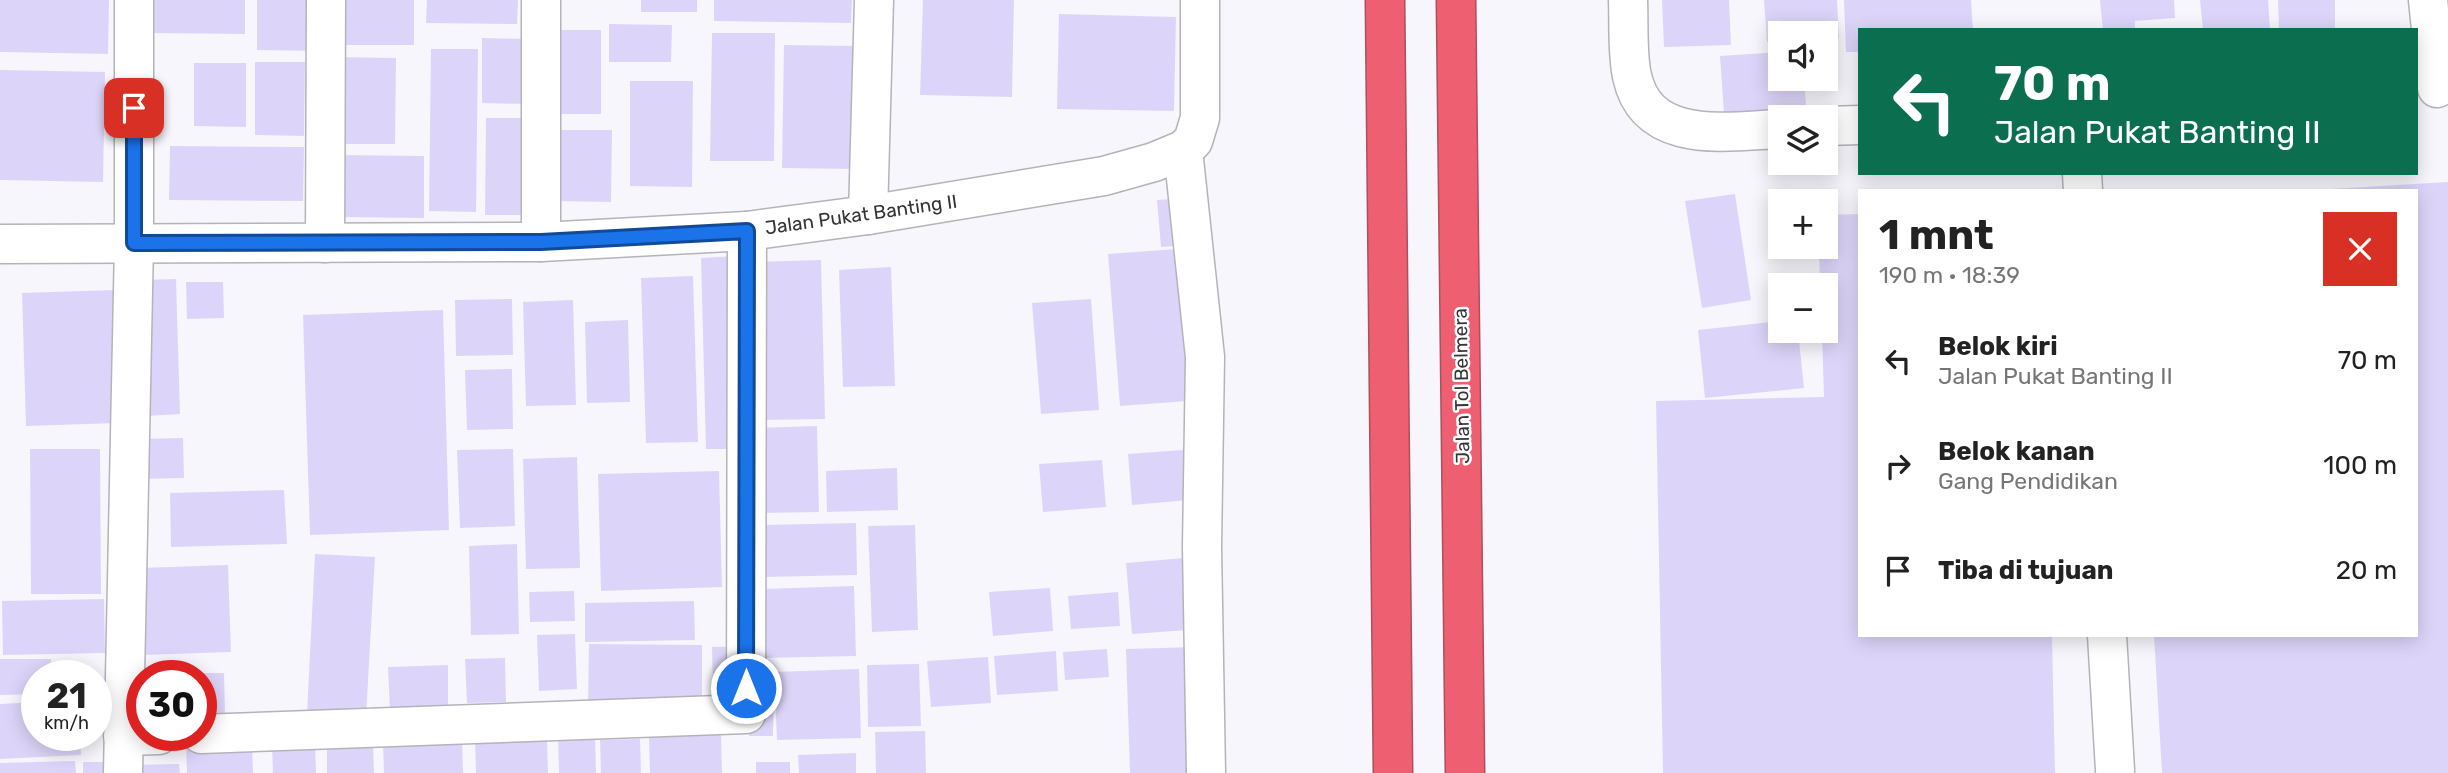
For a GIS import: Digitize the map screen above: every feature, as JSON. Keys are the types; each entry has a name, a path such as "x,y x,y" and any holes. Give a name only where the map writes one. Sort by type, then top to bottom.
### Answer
{"highway":[{"path":"1385,0 1393,773"},
{"name":"Jalan Tol Belmera","path":"1457,0 1465,773"}],"street":[{"path":"134,0 135,660"},
{"path":"325,243 326,0"},
{"path":"541,0 541,242"},
{"path":"868,215 874,0"},
{"path":"1200,0 1200,118 1197,132 1183,150 1205,357 1202,547 1206,773"},
{"path":"1628,0 1632,76 1649,109 1661,119 1683,130 1720,132 1768,130"},
{"path":"2428,0 2434,89"},
{"path":"1838,126 1858,125"},
{"name":"Jalan Pukat Banting II","path":"0,244 541,242 747,231 868,215 1104,176 1154,162 1183,150"},
{"path":"217,733 746,715 747,231"},
{"path":"2107,637 2115,770"}],"building":[{"path":"0,0 109,0 108,54 0,52"},
{"path":"151,0 245,0 245,34 151,33"},
{"path":"257,0 321,0 320,51 257,50"},
{"path":"339,0 414,0 414,45 339,45"},
{"path":"427,0 518,0 517,24 426,23"},
{"path":"641,0 697,0 697,12 641,12"},
{"path":"714,0 852,0 851,23 714,21"},
{"path":"923,0 1014,0 1012,97 920,95"},
{"path":"1662,0 1729,0 1731,45 1664,47"},
{"path":"1764,0 1837,0 1839,38 1838,21 1768,21 1767,42"},
{"path":"1844,0 1971,0 1973,28 1858,28 1858,52 1846,52"},
{"path":"2100,0 2174,0 2175,18 2135,21 2135,28 2103,28"},
{"path":"2200,0 2268,0 2270,28 2203,28"},
{"path":"2278,0 2335,0 2335,28 2279,28"},
{"path":"1059,14 1176,17 1174,111 1057,109"},
{"path":"609,24 672,25 671,62 609,62"},
{"path":"554,30 601,30 601,114 553,114"},
{"path":"712,33 775,33 774,161 710,161"},
{"path":"482,38 525,39 524,104 482,103"},
{"path":"784,45 856,46 855,169 782,168"},
{"path":"431,49 478,49 476,212 429,211"},
{"path":"1768,53 1768,91 1805,91 1806,105 1768,105 1768,119 1725,128 1720,56"},
{"path":"333,57 396,58 395,144 332,144"},
{"path":"255,62 305,62 304,136 255,135"},
{"path":"194,63 246,63 246,127 194,126"},
{"path":"0,70 105,72 103,182 0,180"},
{"path":"630,81 693,81 692,187 630,186"},
{"path":"486,118 529,118 528,215 485,215"},
{"path":"557,130 612,130 611,202 556,201"},
{"path":"170,146 304,147 303,201 169,200"},
{"path":"336,155 424,156 424,218 335,217"},
{"path":"2448,182 2448,773 2162,773 2154,637 2418,637 2418,189 2330,189"},
{"path":"1735,194 1751,300 1702,308 1685,201"},
{"path":"1187,198 1190,245 1161,247 1157,200"},
{"path":"1858,214 1858,637 2052,637 2055,773 1663,773 1656,401 1824,397 1822,343 1838,343 1838,273 1820,273 1819,259 1838,259 1838,215"},
{"path":"1190,248 1201,400 1120,406 1108,254"},
{"path":"736,256 741,449 706,449 701,258"},
{"path":"821,260 825,419 758,420 753,262"},
{"path":"891,267 895,386 843,387 839,270"},
{"path":"693,276 698,442 646,443 641,278"},
{"path":"176,279 180,414 145,416 141,280"},
{"path":"186,282 223,282 224,318 187,319"},
{"path":"114,290 118,423 26,426 22,293"},
{"path":"512,299 513,355 456,356 455,300"},
{"path":"1091,299 1099,410 1041,414 1032,303"},
{"path":"573,300 576,405 526,406 523,302"},
{"path":"443,310 449,530 310,535 303,315"},
{"path":"628,320 630,402 587,403 585,322"},
{"path":"1768,322 1768,343 1799,343 1804,388 1705,398 1698,330"},
{"path":"512,369 513,429 467,430 465,370"},
{"path":"817,426 819,512 760,513 758,428"},
{"path":"183,438 184,478 139,479 138,439"},
{"path":"30,449 100,449 101,594 31,594"},
{"path":"513,449 515,526 460,528 457,450"},
{"path":"1196,449 1200,499 1132,505 1128,454"},
{"path":"577,457 580,568 526,569 523,459"},
{"path":"1102,460 1106,507 1043,512 1039,464"},
{"path":"897,468 898,510 827,512 826,471"},
{"path":"719,471 722,587 601,591 598,474"},
{"path":"284,490 287,544 171,547 170,493"},
{"path":"856,523 857,575 762,577 761,525"},
{"path":"915,525 918,630 872,632 868,526"},
{"path":"517,544 519,634 471,635 469,546"},
{"path":"315,554 375,557 366,717 307,714"},
{"path":"1196,557 1202,629 1132,634 1126,563"},
{"path":"228,565 231,652 142,655 140,568"},
{"path":"854,586 856,656 762,658 760,589"},
{"path":"1050,588 1053,631 993,636 989,592"},
{"path":"574,591 575,621 530,622 529,592"},
{"path":"1118,592 1120,626 1071,629 1068,596"},
{"path":"104,599 105,653 3,655 2,601"},
{"path":"694,601 695,640 585,642 585,603"},
{"path":"575,634 577,689 539,691 537,635"},
{"path":"589,644 702,645 702,706 588,705"},
{"path":"742,646 743,688 713,689 712,647"},
{"path":"1196,647 1200,773 1130,773 1126,649"},
{"path":"1107,649 1109,677 1065,680 1063,652"},
{"path":"1056,651 1058,691 997,695 994,656"},
{"path":"988,657 991,703 931,707 927,661"},
{"path":"505,658 506,702 467,703 465,659"},
{"path":"0,659 51,659 21,660 21,694 0,695"},
{"path":"919,664 921,726 868,727 867,665"},
{"path":"448,665 448,710 390,712 388,667"},
{"path":"859,669 861,738 777,740 774,672"},
{"path":"217,673 224,673 225,714 217,714"},
{"path":"750,680 774,680 773,736 749,736"},
{"path":"21,703 21,751 81,751 81,755 0,759 0,704"},
{"path":"925,731 926,773 876,773 875,732"},
{"path":"721,733 722,773 650,773 649,736"},
{"path":"595,734 596,773 559,773 558,736"},
{"path":"462,739 463,773 384,773 383,742"},
{"path":"547,739 548,773 476,773 475,741"},
{"path":"640,739 641,773 601,773 600,740"},
{"path":"373,743 374,773 327,773 327,745"},
{"path":"252,744 253,773 187,773 186,751 217,751 217,745"},
{"path":"315,744 316,773 273,773 272,745"},
{"path":"856,753 856,773 799,773 798,755"},
{"path":"75,761 76,773 0,773 0,763"},
{"path":"83,762 109,762 110,773 83,773"},
{"path":"756,762 790,762 790,773 756,773"},
{"path":"179,764 180,773 133,773 133,765"}],"route":[{"path":"134,108 134,243 541,242 747,231 746,688"}]}
